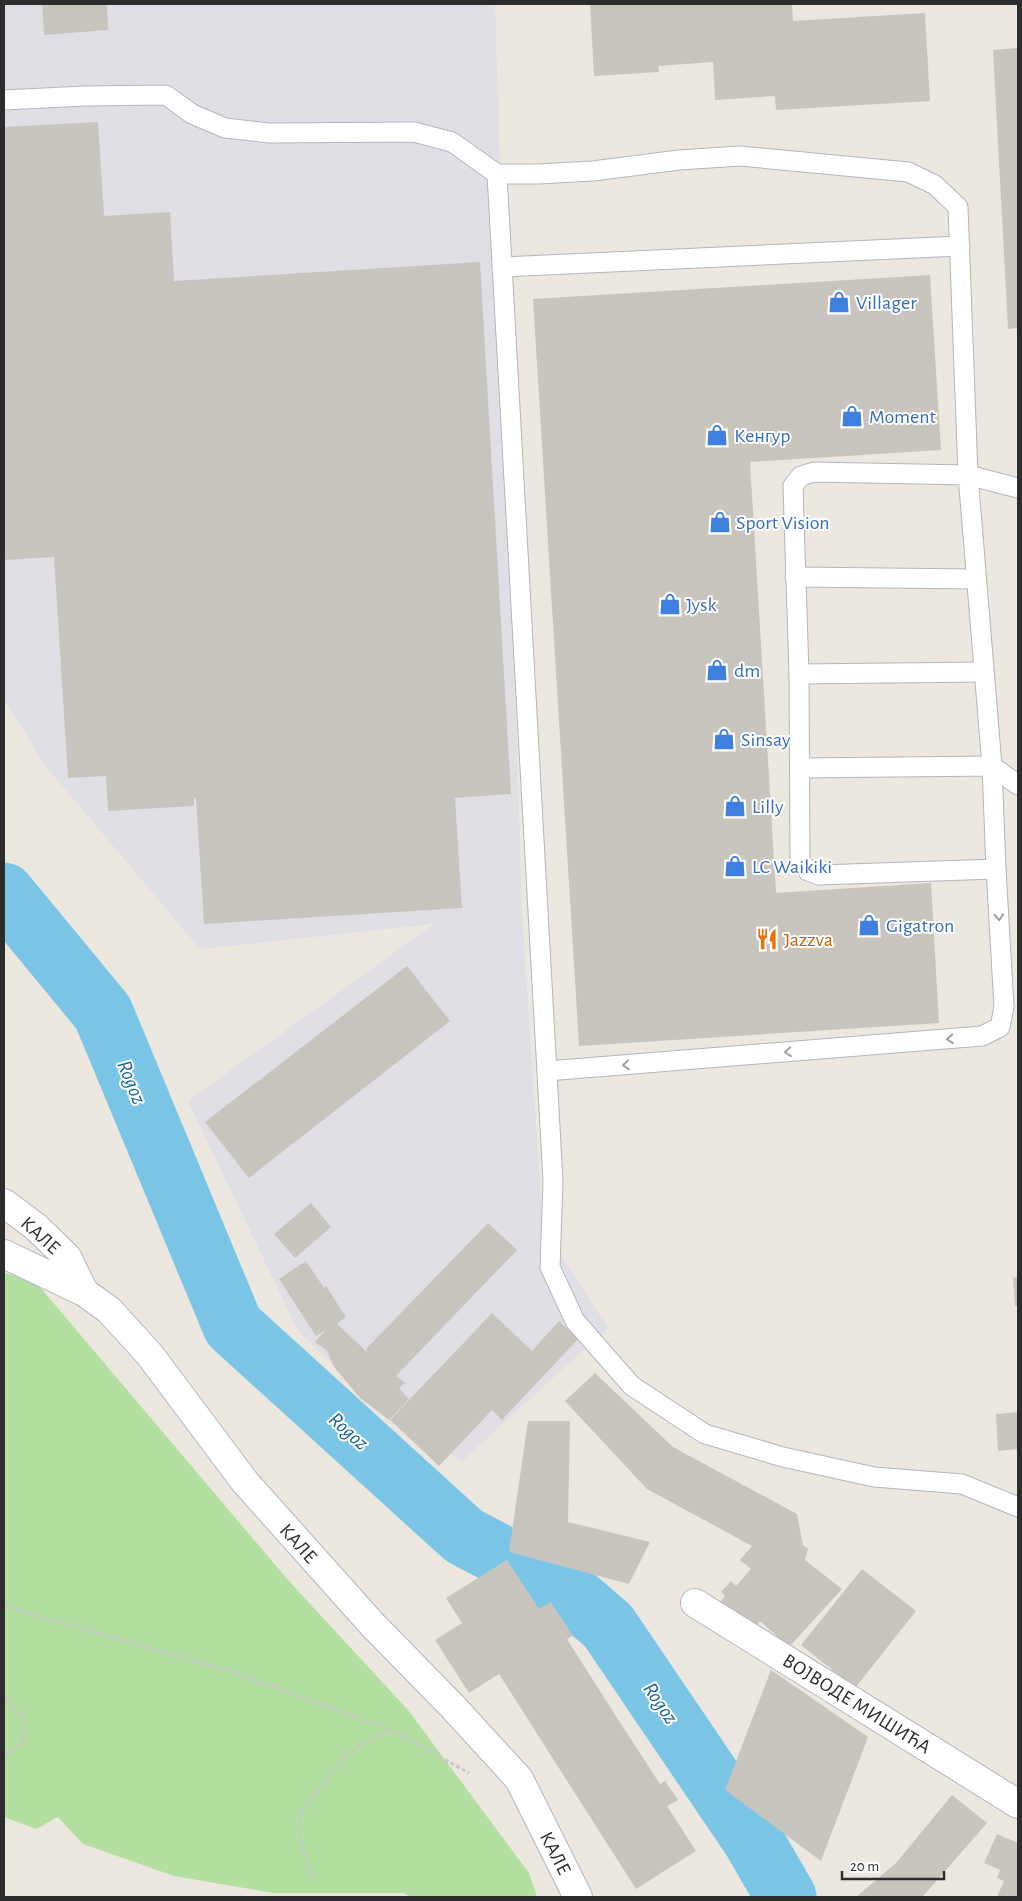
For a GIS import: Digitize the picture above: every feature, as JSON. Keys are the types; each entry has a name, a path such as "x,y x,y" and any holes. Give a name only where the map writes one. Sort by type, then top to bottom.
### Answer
{"street":[{"name":"КАЛЕ","path":"4,1203 36,1227 67,1257 84,1292 109,1310 144,1349 245,1482 371,1623 454,1708 519,1779 578,1897"},
{"path":"4,1254 84,1292"},
{"name":"ВОЈВОДЕ МИШИЋА","path":"695,1603 1018,1804"}],"lane":[{"path":"4,100 166,95 192,114 225,128 269,133 414,132 452,142 497,174 593,171 679,160 740,156 908,172 934,185 958,207 968,475 992,766 1004,1007 1000,1027 982,1036 547,1072"},
{"path":"497,174 547,1072 552,1181 550,1266 575,1322 632,1386 705,1434 783,1457 874,1477 962,1484 1018,1507"},
{"path":"502,267 960,246"},
{"path":"996,869 819,875 808,871 800,861 799,674 793,486 801,476 814,472 968,475 1018,488"},
{"path":"795,578 976,578"},
{"path":"799,674 983,672"},
{"path":"800,768 992,766 1018,786"}],"path":[{"path":"4,1606 226,1670 389,1729 472,1775"},
{"path":"4,1697 24,1718 23,1742 4,1756"},
{"path":"314,1880 300,1841 298,1825 301,1813 348,1753 389,1729"}],"shaded area":[{"path":"4,4 495,4 522,913 543,1228 608,1328 462,1461 370,1401 298,1331 188,1101 434,924 200,949 44,764 4,699"}],"green space":[{"path":"4,1273 34,1280 288,1580 408,1710 529,1873 537,1897 411,1897 403,1893 273,1893 174,1876 83,1844 58,1817 36,1829 4,1817"}],"building":[{"path":"42,4 107,4 108,30 44,35"},
{"path":"590,4 792,4 793,21 925,13 930,101 776,110 775,96 715,100 713,62 658,66 659,72 594,76"},
{"path":"1018,48 1018,328 1008,329 993,50"},
{"path":"98,122 104,216 170,212 174,281 480,262 511,794 455,798 462,908 204,924 196,798 194,798 194,806 108,811 106,776 68,778 54,557 4,560 4,127"},
{"path":"930,275 941,450 750,462 776,893 931,883 939,1023 579,1046 533,299"},
{"path":"407,966 450,1021 249,1178 205,1122"},
{"path":"311,1203 331,1227 295,1258 274,1234"},
{"path":"488,1223 517,1250 396,1376 405,1383 399,1388 409,1399 389,1420 360,1398 334,1367 327,1351 315,1342 326,1330 316,1336 279,1279 306,1261 324,1288 326,1286 346,1317 337,1324 368,1351 366,1349"},
{"path":"1018,1277 1018,1306 1015,1306 1013,1278"},
{"path":"492,1313 532,1351 559,1321 578,1339 502,1420 492,1410 439,1466 390,1420"},
{"path":"595,1373 673,1447 797,1514 803,1545 808,1549 805,1560 842,1589 789,1647 760,1621 750,1632 717,1606 725,1596 721,1592 731,1581 736,1586 751,1569 740,1560 752,1546 647,1489 565,1401"},
{"path":"1018,1412 1018,1449 998,1451 996,1414"},
{"path":"528,1421 570,1421 568,1522 650,1542 629,1584 509,1552"},
{"path":"507,1560 539,1609 551,1602 573,1636 567,1639 612,1710 660,1784 665,1781 678,1800 667,1806 696,1851 636,1889 499,1674 469,1693 435,1640 462,1623 446,1598"},
{"path":"862,1569 916,1611 855,1688 801,1645"},
{"path":"771,1670 868,1737 821,1861 725,1790"},
{"path":"952,1795 987,1823 924,1895 922,1897 856,1897 896,1863"},
{"path":"997,1834 1018,1843 1018,1897 997,1897 1004,1881 997,1878 1000,1870 984,1863"}],"waterway":[{"name":"Rogoz","path":"4,893 103,1013 233,1326 464,1536 565,1589 608,1626 753,1840 786,1897"}],"place":[{"name":"Villager","path":"839,302"},
{"name":"Moment","path":"852,416"},
{"name":"Кенгур","path":"717,435"},
{"name":"Sport Vision","path":"720,522"},
{"name":"Jysk","path":"670,604"},
{"name":"dm","path":"717,670"},
{"name":"Sinsay","path":"724,739"},
{"name":"Lilly","path":"735,806"},
{"name":"LC Waikiki","path":"735,866"},
{"name":"Gigatron","path":"869,925"},
{"name":"Jazzva","path":"767,939"}]}
